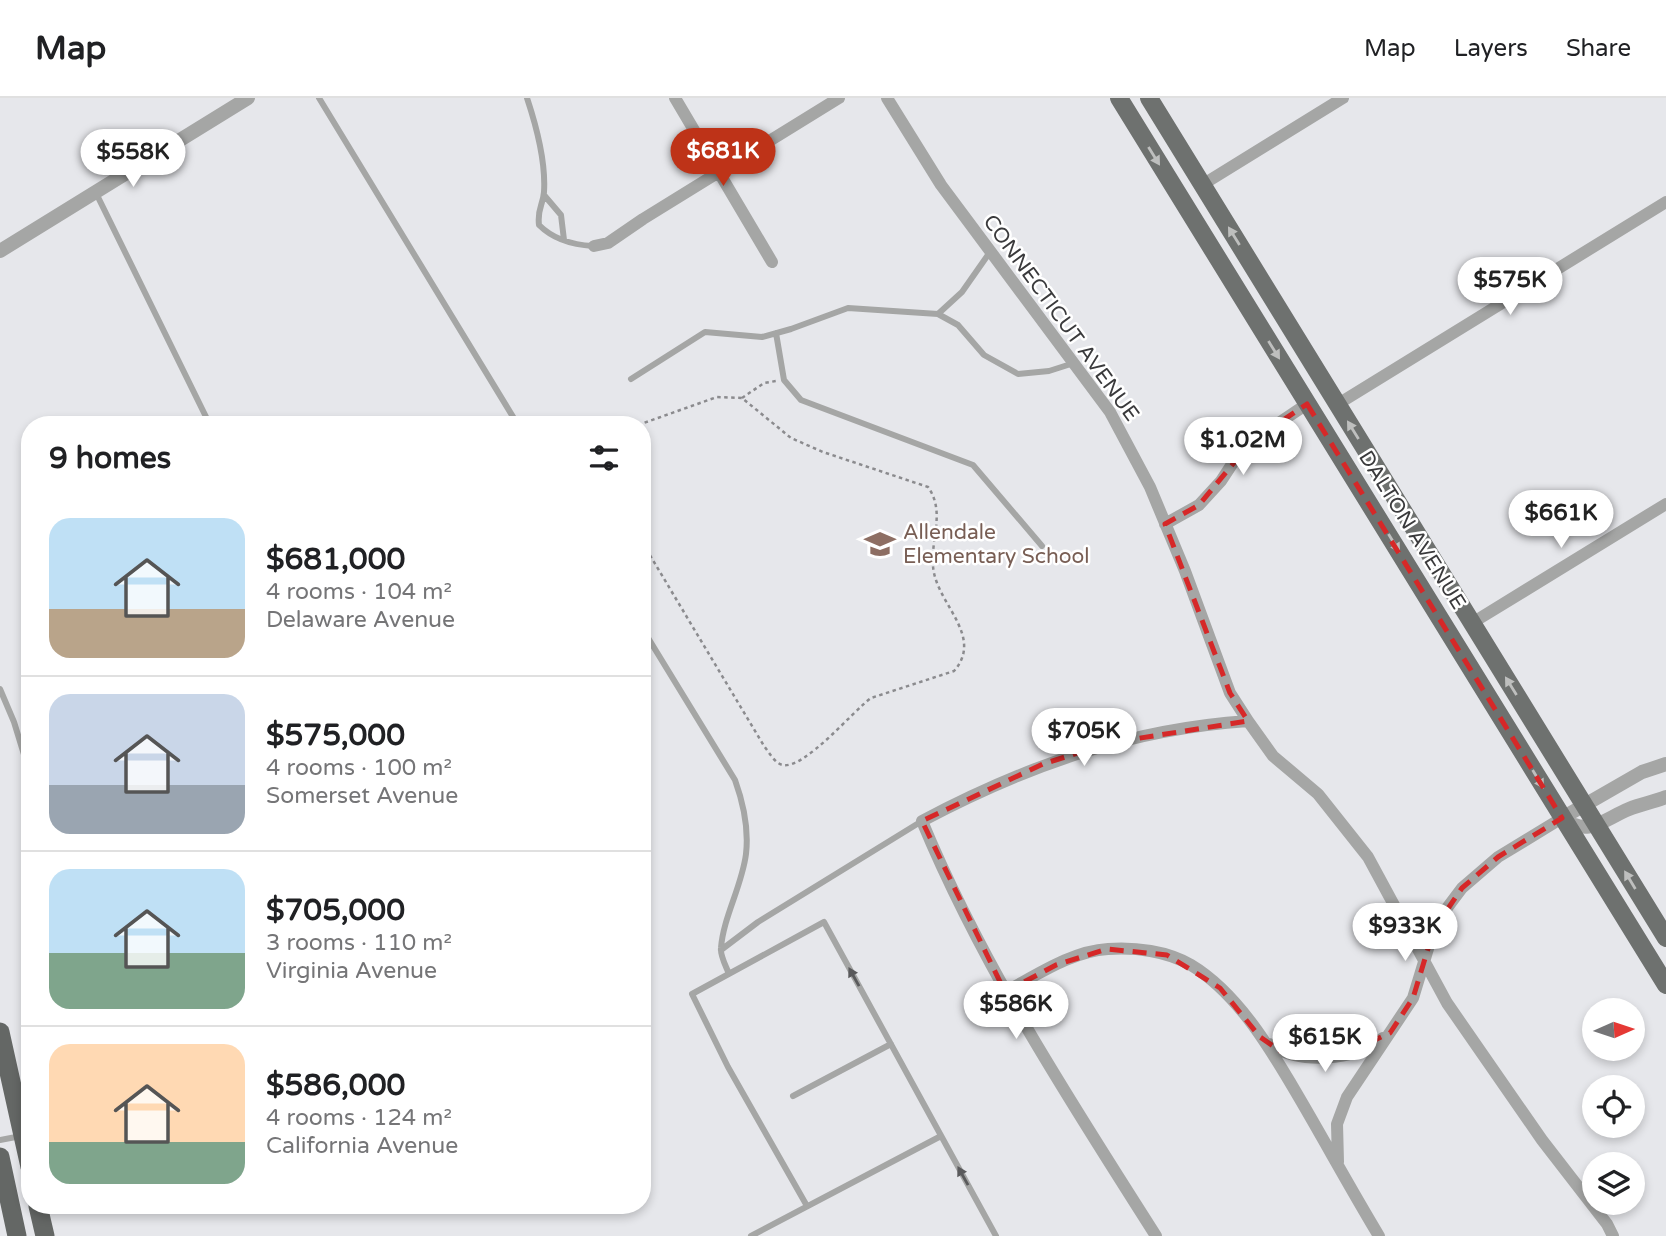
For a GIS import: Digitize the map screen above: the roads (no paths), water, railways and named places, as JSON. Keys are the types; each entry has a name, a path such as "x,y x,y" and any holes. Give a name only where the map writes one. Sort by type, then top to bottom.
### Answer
{"highway":[{"path":"0,1032 21,1115"},
{"path":"0,1157 17,1236"},
{"path":"40,1214 45,1236"}],"main road":[{"name":"DALTON AVENUE","path":"1119,98 1666,985"},
{"name":"DALTON AVENUE","path":"1149,98 1666,938"}],"street":[{"path":"0,251 248,98"},
{"path":"675,98 772,262"},
{"path":"594,246 608,243 839,98"},
{"name":"CONNECTICUT AVENUE","path":"887,98 941,185 1110,412 1150,487 1230,693 1273,756 1318,794 1367,857 1447,1003 1495,1074 1614,1236"},
{"path":"1202,185 1343,98"},
{"path":"1338,404 1666,202"},
{"path":"1165,524 1199,505 1252,441 1307,404"},
{"path":"1472,623 1666,504"},
{"path":"1156,1236 1005,992 935,853 922,821 1043,764 1109,743 1183,728 1248,721"},
{"path":"1338,1164 1337,1124 1347,1097 1413,998 1434,929 1462,888 1497,857 1642,772 1666,764"},
{"path":"1562,818 1578,827 1597,825 1629,808 1666,797"},
{"path":"1005,992 1056,965 1107,949 1139,949 1167,955 1191,965 1220,988 1278,1061 1379,1236"},
{"path":"1260,1037 1282,1052 1296,1056 1326,1057 1367,1048 1390,1033"}],"lane":[{"path":"319,98 512,416"},
{"path":"527,98 543,159 544,195 538,210 539,225 564,240 578,245 594,246"},
{"path":"95,191 206,416"},
{"path":"544,195 561,215 564,240"},
{"path":"938,314 962,292 992,250"},
{"path":"631,379 705,332 762,337 848,308 938,314 958,325 984,355 1018,374 1049,371 1075,363"},
{"path":"776,333 783,380 802,400 973,465 1042,546"},
{"path":"651,643 735,780 744,806 746,854 739,890 720,950 729,974"},
{"path":"0,689 21,745"},
{"path":"720,950 758,922 922,821"},
{"path":"807,1206 728,1067 692,994 824,922 996,1236"},
{"path":"793,1096 891,1044"},
{"path":"0,1140 21,1136"},
{"path":"751,1236 941,1136"}],"place":[{"name":"Allendale Elementary School","path":"880,544"}]}
